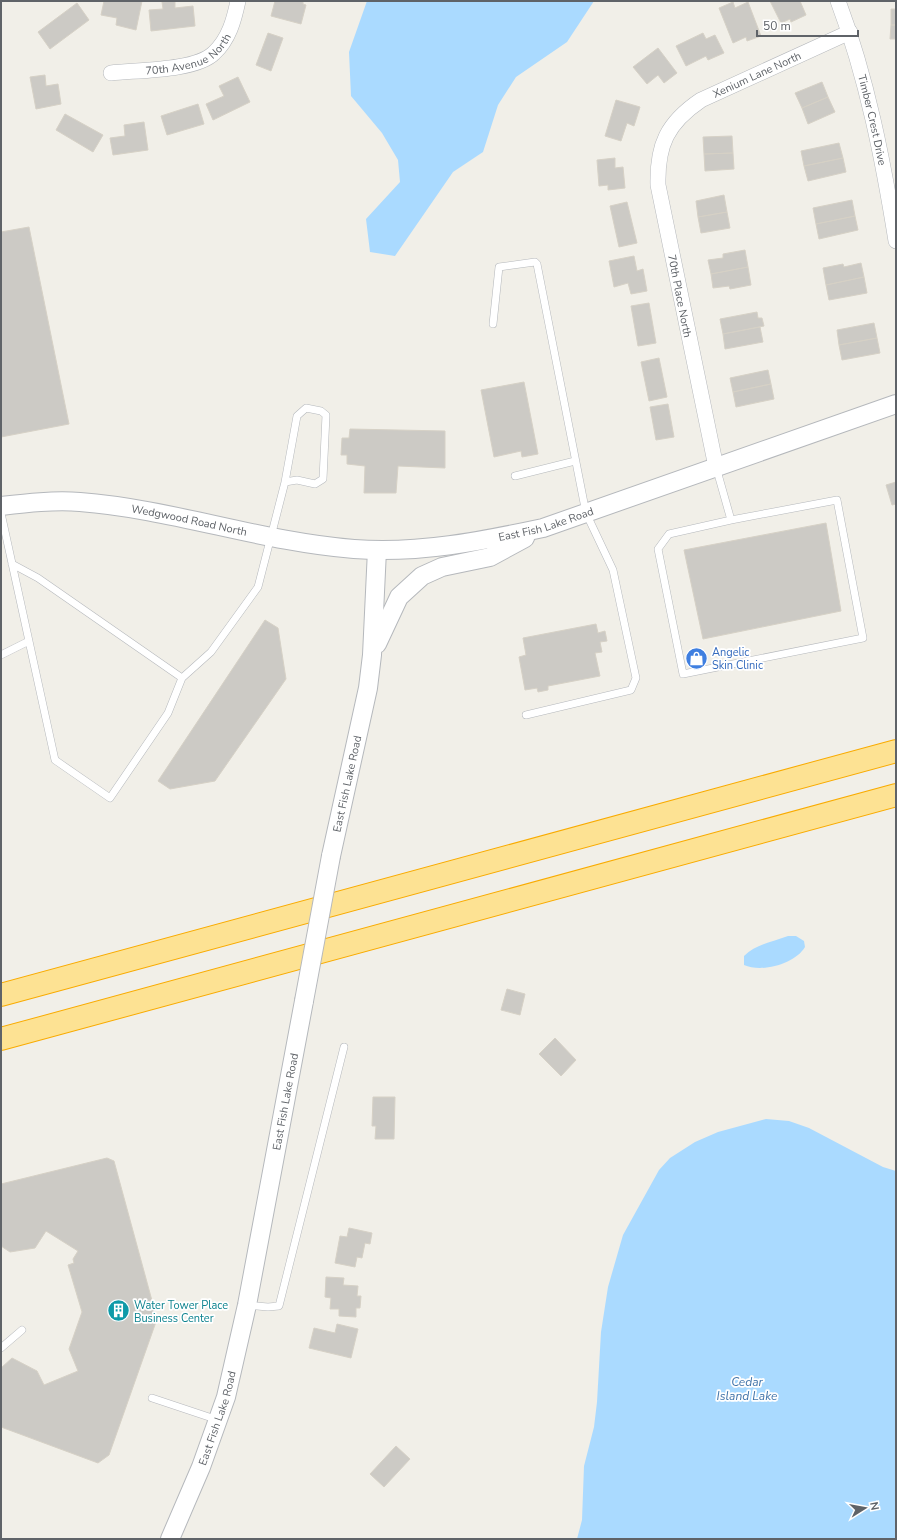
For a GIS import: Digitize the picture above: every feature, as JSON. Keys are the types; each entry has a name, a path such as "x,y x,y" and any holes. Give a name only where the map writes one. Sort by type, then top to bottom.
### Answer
{"highway":[{"path":"1,995 896,751"},
{"path":"1,1039 896,795"}],"street":[{"name":"70th Avenue North","path":"111,73 197,63 214,54 226,39 234,19 238,1"},
{"name":"Timber Crest Drive","path":"838,1 850,32 868,95 896,241"},
{"name":"Xenium Lane North","path":"671,126 684,111 701,100 850,32"},
{"name":"70th Place North","path":"671,126 662,145 657,164 658,185 716,467"},
{"name":"East Fish Lake Road","path":"170,1539 218,1420 229,1382 247,1305 331,856 368,688 372,655 377,550 465,544 544,528 896,404"},
{"name":"Wedgwood Road North","path":"1,506 32,503 78,502 116,506 271,536 337,547 377,550"},
{"path":"372,655 399,597 422,576 442,567 490,556 544,528"}],"lane":[{"path":"493,324 499,267 531,261 535,262 537,264 586,513 613,570 636,678 631,690 526,715"},
{"path":"1,514 55,760 110,798 168,713 182,678 211,652 258,587 285,482 297,416 306,408 321,411 326,415 323,479 315,484 297,480 285,482"},
{"path":"515,476 575,461"},
{"path":"716,467 731,520"},
{"path":"837,500 863,638 683,674 658,549 669,534 731,520 837,500"},
{"path":"12,564 38,578 182,678"},
{"path":"1,654 29,641"},
{"path":"247,1305 268,1307 279,1306 344,1047"},
{"path":"1,1348 22,1330"},
{"path":"152,1398 218,1420"}],"water":[{"path":"367,1 594,1 567,42 516,77 498,105 483,152 453,172 395,256 370,252 366,219 400,182 398,160 382,133 351,96 349,52"},
{"path":"788,936 796,936 804,941 805,947 794,958 769,967 760,968 744,965 744,956 749,952 759,946"},
{"name":"Cedar Island Lake","path":"766,1119 789,1121 809,1128 883,1167 896,1171 896,1539 577,1539 582,1520 584,1466 594,1427 597,1402 601,1332 608,1287 623,1235 659,1170 670,1158 695,1142 718,1132"}],"building":[{"path":"104,1 142,1 136,30 116,25 117,18 101,15"},
{"path":"175,1 175,8 193,6 195,26 151,31 149,10 163,9 162,2"},
{"path":"275,1 303,1 303,4 306,5 301,24 271,16"},
{"path":"770,1 800,1 806,15 791,22 790,19 781,23"},
{"path":"733,2 735,8 748,2 761,36 747,41 746,37 733,43 719,8"},
{"path":"77,3 89,20 50,49 38,32"},
{"path":"891,9 896,9 896,25 891,25"},
{"path":"891,25 896,25 896,39 890,39"},
{"path":"268,33 283,38 271,71 256,65"},
{"path":"703,33 706,39 715,35 724,53 708,60 706,56 686,66 676,46"},
{"path":"658,48 677,73 664,83 658,75 647,84 633,67"},
{"path":"45,75 46,86 58,84 61,104 36,109 30,77"},
{"path":"238,77 250,102 213,120 206,104 224,96 219,86"},
{"path":"822,82 828,97 802,108 795,93"},
{"path":"828,97 835,112 808,124 802,108"},
{"path":"616,100 640,107 634,126 627,123 621,141 605,136"},
{"path":"198,104 204,124 167,135 161,116"},
{"path":"65,114 103,135 93,152 56,130"},
{"path":"144,122 148,150 113,155 110,138 125,136 124,125"},
{"path":"732,136 733,153 704,154 703,137"},
{"path":"839,143 843,158 804,166 801,151"},
{"path":"733,153 734,169 705,171 704,154"},
{"path":"615,158 615,168 623,167 625,188 608,190 608,185 599,186 597,160"},
{"path":"843,158 846,172 808,181 804,166"},
{"path":"724,195 727,212 698,217 696,201"},
{"path":"852,200 855,216 816,224 813,208"},
{"path":"627,202 637,243 619,247 610,206"},
{"path":"727,212 730,228 701,233 698,217"},
{"path":"855,216 858,230 819,239 816,224"},
{"path":"29,227 69,424 1,437 1,232"},
{"path":"745,250 748,267 711,274 708,260 723,258 723,254"},
{"path":"634,256 637,271 643,269 647,291 631,294 628,283 614,287 609,261"},
{"path":"861,263 864,277 826,285 823,268 843,264 844,267"},
{"path":"748,267 751,285 730,289 729,286 713,288 711,274"},
{"path":"864,277 867,293 829,300 826,285"},
{"path":"649,303 656,343 638,346 631,306"},
{"path":"757,312 758,318 762,318 764,326 723,334 720,319"},
{"path":"874,323 877,338 839,345 837,330"},
{"path":"760,327 763,342 725,349 723,334"},
{"path":"877,338 880,353 842,360 839,345"},
{"path":"659,358 667,397 649,401 641,362"},
{"path":"768,370 771,384 733,392 730,378"},
{"path":"524,382 538,454 522,457 521,451 494,457 481,390"},
{"path":"771,384 774,399 736,407 733,392"},
{"path":"668,404 674,437 656,440 650,407"},
{"path":"350,429 445,431 445,468 398,466 396,493 364,493 365,466 347,464 347,455 341,455 342,438 349,438"},
{"path":"896,482 896,504 892,505 886,485"},
{"path":"826,523 841,611 703,639 684,550"},
{"path":"265,620 278,628 286,679 215,781 170,789 158,781"},
{"path":"596,624 598,633 605,631 607,641 600,642 602,652 595,653 600,676 548,686 548,690 538,692 537,688 525,690 519,657 526,655 523,638"},
{"path":"507,989 525,994 520,1015 501,1010"},
{"path":"555,1038 576,1060 561,1076 539,1054"},
{"path":"373,1097 395,1097 394,1139 375,1139 376,1126 372,1126"},
{"name":"Water Tower Place Business Center","path":"107,1158 114,1161 157,1319 109,1455 98,1463 1,1427 1,1368 12,1358 37,1371 44,1385 78,1371 69,1349 82,1312 68,1265 74,1263 73,1259 78,1251 46,1231 35,1248 10,1252 1,1246 1,1184"},
{"path":"349,1228 372,1233 370,1244 365,1243 362,1258 357,1257 355,1267 335,1263 340,1236 347,1237"},
{"path":"326,1277 344,1278 343,1285 358,1286 357,1296 361,1296 360,1308 356,1308 356,1317 339,1316 339,1309 330,1309 331,1298 325,1297"},
{"path":"337,1324 358,1329 351,1358 309,1348 314,1328 335,1333"},
{"path":"396,1446 410,1459 384,1487 370,1474"}],"place":[{"name":"Angelic Skin Clinic","path":"696,658"},
{"name":"Water Tower Place Business Center","path":"118,1311"}]}
